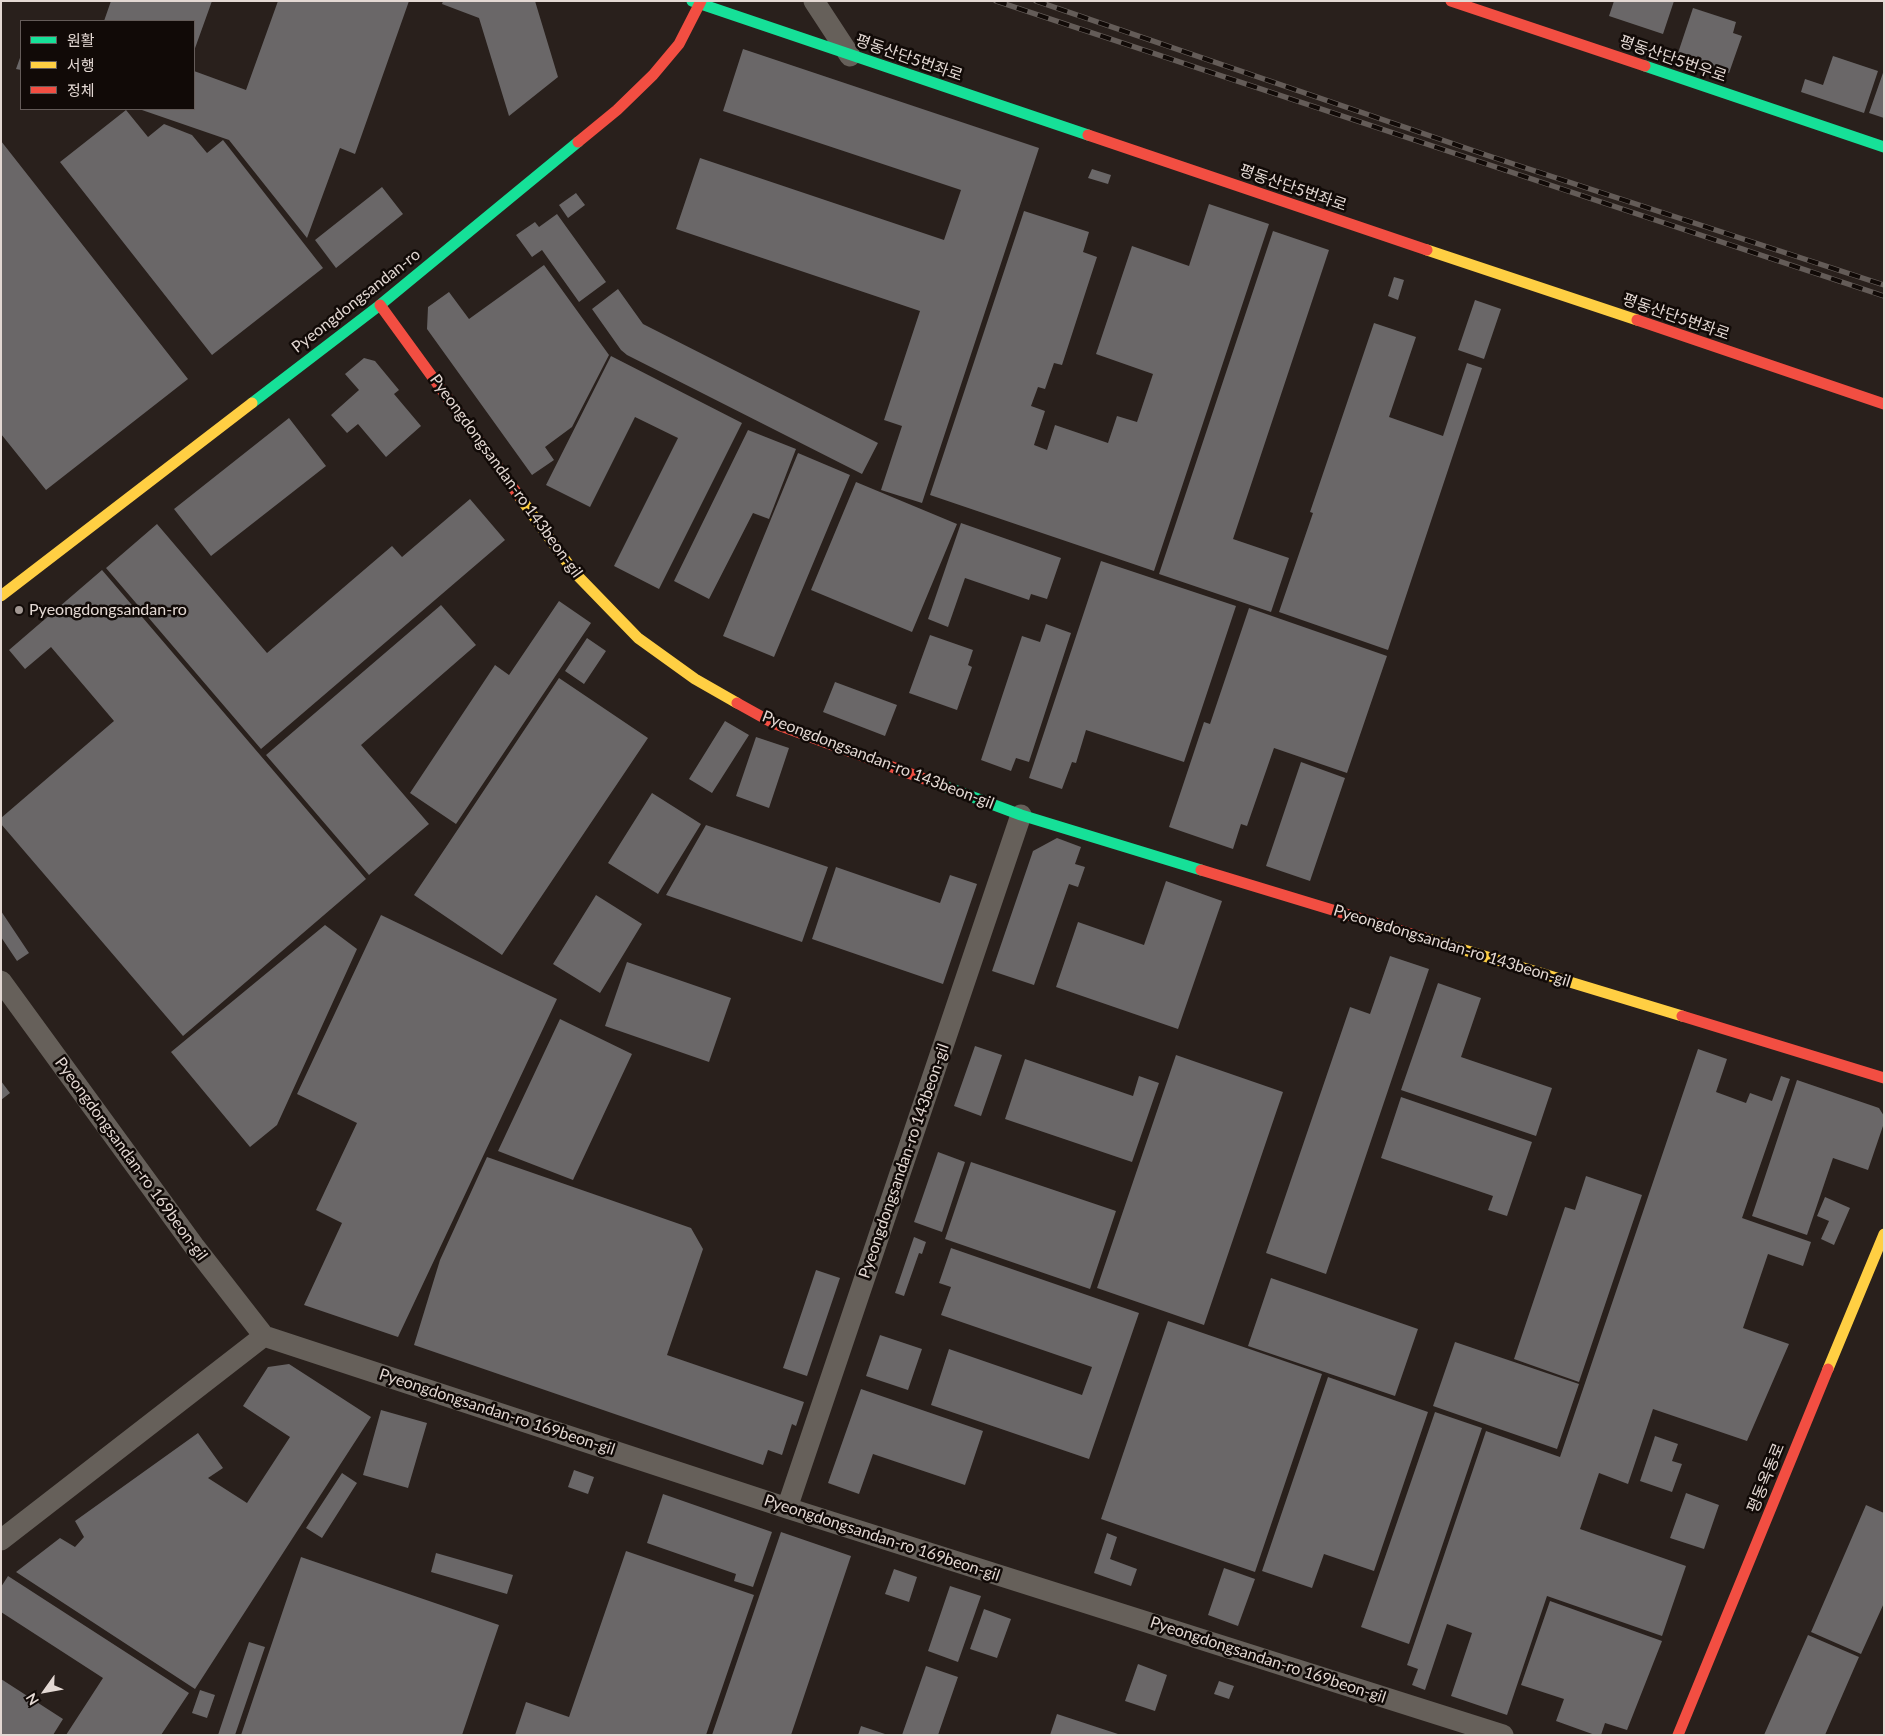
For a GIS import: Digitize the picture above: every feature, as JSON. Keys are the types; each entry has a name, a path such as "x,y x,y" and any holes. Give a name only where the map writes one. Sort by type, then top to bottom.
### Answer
{"street":[{"path":"814,1 850,56"},
{"name":"평동산단5번우로","path":"1451,1 1884,147"},
{"name":"평동산단5번좌로","path":"697,2 850,56 1884,404"},
{"name":"Pyeongdongsandan-ro","path":"1,596 380,304 617,110 653,75 679,44 697,2"},
{"name":"Pyeongdongsandan-ro 143beon-gil","path":"380,304 574,572 638,638 696,679 773,723 1021,814 1884,1078"},
{"name":"Pyeongdongsandan-ro 143beon-gil","path":"787,1508 1021,814"},
{"name":"Pyeongdongsandan-ro 169beon-gil","path":"1,982 194,1246 264,1336 787,1508 1503,1735"},
{"name":"평동옥동로","path":"1678,1735 1884,1234"},
{"path":"1,1540 264,1336"}],"building":[{"path":"111,1 212,1 195,48 195,20 104,20"},
{"path":"278,1 409,1 355,154 340,148 307,238 229,140 142,110 195,110 195,71 246,90"},
{"path":"443,1 535,1 558,77 509,116 479,18 442,4"},
{"path":"1614,1 1674,1 1663,34 1609,16"},
{"path":"1693,8 1736,22 1733,33 1742,36 1729,73 1677,56"},
{"path":"743,49 1039,148 922,503 881,490 902,426 884,420 920,311 676,229 700,158 944,240 961,190 723,111"},
{"path":"1833,56 1878,71 1864,113 1801,92 1805,79 1823,85"},
{"path":"20,58 20,70 16,69"},
{"path":"1884,70 1884,118 1869,113"},
{"path":"126,110 148,137 164,124 192,135 207,153 223,140 323,268 212,355 60,162"},
{"path":"1,141 188,379 46,490 1,434"},
{"path":"1092,169 1111,175 1108,184 1088,178"},
{"path":"382,187 403,214 336,268 315,240"},
{"path":"576,193 585,205 568,218 559,205"},
{"path":"1209,204 1269,224 1154,571 930,495 1024,211 1089,232 1083,252 1097,257 1062,365 1054,363 1045,389 1038,387 1031,406 1045,411 1034,445 1047,450 1055,425 1108,443 1117,416 1137,422 1153,374 1096,354 1132,246 1189,266"},
{"path":"557,214 606,282 579,302 542,250 532,257 516,235 535,222 539,227"},
{"path":"1273,231 1329,250 1233,539 1289,558 1271,612 1159,574"},
{"path":"544,265 609,355 572,427 545,447 554,460 532,475 427,329 428,307 449,292 469,319"},
{"path":"1394,277 1404,280 1398,300 1388,296"},
{"path":"618,289 643,324 878,443 862,474 627,355 621,350 592,309"},
{"path":"1475,300 1501,309 1484,359 1458,350"},
{"path":"1374,323 1416,337 1389,417 1443,436 1467,363 1482,368 1388,650 1279,612 1313,513 1310,512"},
{"path":"611,356 742,423 659,589 614,566 678,438 635,417 590,507 546,485"},
{"path":"364,358 375,361 399,390 394,394 421,426 386,457 358,424 347,433 331,415 359,390 345,374"},
{"path":"289,418 326,466 211,556 174,509"},
{"path":"748,430 796,449 769,519 753,513 709,599 674,581"},
{"path":"798,453 850,475 774,657 723,636"},
{"path":"856,482 957,524 912,632 811,590"},
{"path":"470,499 505,540 261,749 106,568 157,524 267,653 392,546 402,557"},
{"path":"961,523 1061,558 1047,599 1031,594 1029,600 965,578 948,627 928,619"},
{"path":"1101,561 1236,606 1184,762 1086,730 1076,763 1072,762 1062,789 1029,778"},
{"path":"102,570 366,879 183,1036 1,824 1,818 114,721 51,647 25,669 9,650"},
{"path":"559,601 591,623 456,824 410,793 495,665 509,675"},
{"path":"441,605 476,645 361,745 429,824 369,875 266,755"},
{"path":"1249,608 1387,656 1347,773 1274,748 1247,826 1241,824 1233,849 1169,827 1204,722 1210,724"},
{"path":"1046,624 1071,633 1029,762 1016,758 1011,771 981,760 1022,636 1040,642"},
{"path":"930,635 973,650 968,665 972,667 957,710 909,693"},
{"path":"587,638 606,651 584,684 565,671"},
{"path":"559,678 648,738 502,955 414,895"},
{"path":"835,682 897,705 885,736 823,712"},
{"path":"725,721 749,735 712,793 689,779"},
{"path":"756,737 789,748 769,808 736,796"},
{"path":"1301,762 1345,778 1310,881 1266,866"},
{"path":"652,793 701,824 658,894 608,863"},
{"path":"706,825 828,867 802,942 666,895"},
{"path":"1057,838 1081,847 1075,864 1085,867 1078,887 1069,884 1034,985 992,971 1033,851"},
{"path":"836,867 940,903 950,875 977,884 943,984 812,939"},
{"path":"1166,881 1222,901 1178,1029 1056,987 1078,922 1144,945"},
{"path":"596,895 642,924 600,993 553,964"},
{"path":"1,911 29,953 17,961 1,937"},
{"path":"381,915 557,999 398,1337 304,1305 342,1223 316,1210 357,1123 297,1094"},
{"path":"325,925 357,949 277,1125 250,1147 171,1052"},
{"path":"1390,956 1429,969 1326,1274 1266,1253 1350,1007 1370,1014"},
{"path":"627,962 731,998 709,1062 605,1026"},
{"path":"1438,983 1481,998 1461,1057 1552,1088 1536,1136 1401,1090"},
{"path":"560,1019 632,1054 573,1180 498,1151"},
{"path":"975,1046 1002,1055 981,1116 954,1106"},
{"path":"1698,1049 1727,1059 1716,1092 1746,1103 1750,1093 1772,1101 1781,1076 1790,1079 1742,1218 1811,1242 1803,1266 1768,1254 1743,1328 1789,1344 1747,1441 1653,1409 1628,1484 1599,1473 1580,1529 1686,1566 1662,1636 1547,1596 1507,1715 1451,1696 1472,1633 1447,1624 1425,1690 1412,1685 1418,1669 1407,1665 1486,1431 1560,1457"},
{"path":"1176,1055 1283,1092 1204,1325 1097,1288"},
{"path":"1025,1059 1133,1096 1139,1076 1159,1083 1132,1162 1005,1119"},
{"path":"1797,1080 1879,1108 1884,1116 1884,1123 1868,1170 1833,1158 1807,1235 1752,1216"},
{"path":"1,1081 10,1093 1,1100"},
{"path":"1401,1097 1532,1142 1507,1216 1488,1210 1493,1196 1381,1158"},
{"path":"938,1152 965,1162 942,1232 914,1222"},
{"path":"487,1157 691,1228 703,1249 667,1355 804,1402 796,1426 792,1424 782,1455 768,1450 763,1465 414,1345 440,1260"},
{"path":"971,1162 1116,1211 1090,1289 945,1239"},
{"path":"1586,1176 1642,1195 1579,1382 1514,1359 1565,1207 1575,1210"},
{"path":"1825,1197 1850,1208 1834,1245 1821,1239 1829,1221 1817,1216"},
{"path":"914,1237 926,1242 922,1254 919,1253 904,1296 895,1293"},
{"path":"951,1248 1139,1313 1089,1459 931,1405 949,1349 1082,1395 1092,1367 941,1315 951,1287 939,1283"},
{"path":"816,1270 840,1278 807,1376 783,1368"},
{"path":"1271,1278 1418,1329 1395,1396 1248,1346"},
{"path":"1168,1321 1322,1374 1255,1572 1101,1519"},
{"path":"880,1335 922,1349 908,1390 866,1376"},
{"path":"1455,1342 1579,1384 1557,1449 1433,1406"},
{"path":"289,1364 371,1417 195,1689 16,1572 60,1538 75,1547 84,1537 75,1521 198,1433 223,1468 208,1478 247,1503 290,1437 243,1406 268,1367"},
{"path":"1328,1377 1428,1412 1374,1571 1324,1554 1312,1588 1262,1571"},
{"path":"861,1389 983,1431 965,1485 873,1454 859,1494 828,1483"},
{"path":"381,1410 427,1423 408,1488 363,1475"},
{"path":"1435,1412 1482,1428 1409,1644 1361,1627"},
{"path":"1655,1436 1678,1444 1672,1461 1682,1464 1672,1492 1640,1481"},
{"path":"574,1470 594,1477 588,1494 568,1487"},
{"path":"342,1473 357,1483 322,1538 306,1528"},
{"path":"1686,1493 1719,1505 1704,1549 1670,1538"},
{"path":"663,1494 772,1532 753,1587 734,1581 736,1574 647,1543"},
{"path":"1866,1505 1884,1513 1884,1603 1861,1654 1811,1632"},
{"path":"781,1532 851,1556 791,1735 712,1735"},
{"path":"1107,1533 1117,1537 1110,1559 1137,1569 1131,1586 1094,1573"},
{"path":"626,1551 754,1595 706,1735 515,1735 526,1702 569,1717"},
{"path":"436,1553 513,1575 507,1594 431,1572"},
{"path":"301,1557 499,1625 462,1735 241,1735"},
{"path":"1224,1568 1255,1579 1238,1626 1208,1615"},
{"path":"894,1569 917,1577 909,1602 885,1594"},
{"path":"8,1576 189,1693 161,1735 66,1735 103,1678 1,1612 1,1587"},
{"path":"950,1586 981,1596 958,1662 928,1651"},
{"path":"1550,1601 1662,1641 1627,1730 1605,1723 1601,1735 1595,1735 1556,1721 1564,1699 1521,1685"},
{"path":"984,1609 1011,1619 997,1658 970,1649"},
{"path":"1808,1635 1859,1657 1825,1735 1764,1735"},
{"path":"249,1642 265,1647 235,1735 218,1735"},
{"path":"1138,1664 1167,1675 1155,1711 1125,1701"},
{"path":"926,1666 958,1677 938,1735 902,1735"},
{"path":"1,1679 63,1719 53,1735 1,1735"},
{"path":"1219,1681 1234,1686 1229,1699 1214,1694"},
{"path":"200,1690 215,1695 207,1718 192,1713"},
{"path":"1057,1714 1118,1734 1118,1735 1050,1735"},
{"path":"861,1726 885,1734 885,1735 858,1735"}],"railway":[{"path":"996,1 1884,296"},
{"path":"1036,1 1486,155 1884,285"}],"traffic: fast":[{"path":"692,1 1088,135"},
{"path":"1645,66 1884,147"},
{"path":"252,403 380,305 578,142"},
{"path":"930,781 1021,815 1201,870"}],"traffic: slow":[{"path":"1427,250 1637,320"},
{"path":"1,596 252,403"},
{"path":"519,496 574,572 638,638 695,679 737,703"},
{"path":"1428,939 1682,1016"},
{"path":"1828,1369 1884,1234"}],"traffic: jam":[{"path":"578,142 617,110 653,75 679,44 701,1"},
{"path":"1451,1 1645,66"},
{"path":"1088,135 1427,250"},
{"path":"380,305 519,496"},
{"path":"1637,320 1884,404"},
{"path":"737,703 773,723 930,781"},
{"path":"1201,870 1428,939"},
{"path":"1682,1016 1884,1078"},
{"path":"1678,1735 1828,1369"}],"place":[{"name":"Pyeongdongsandan-ro","path":"19,610"}]}
